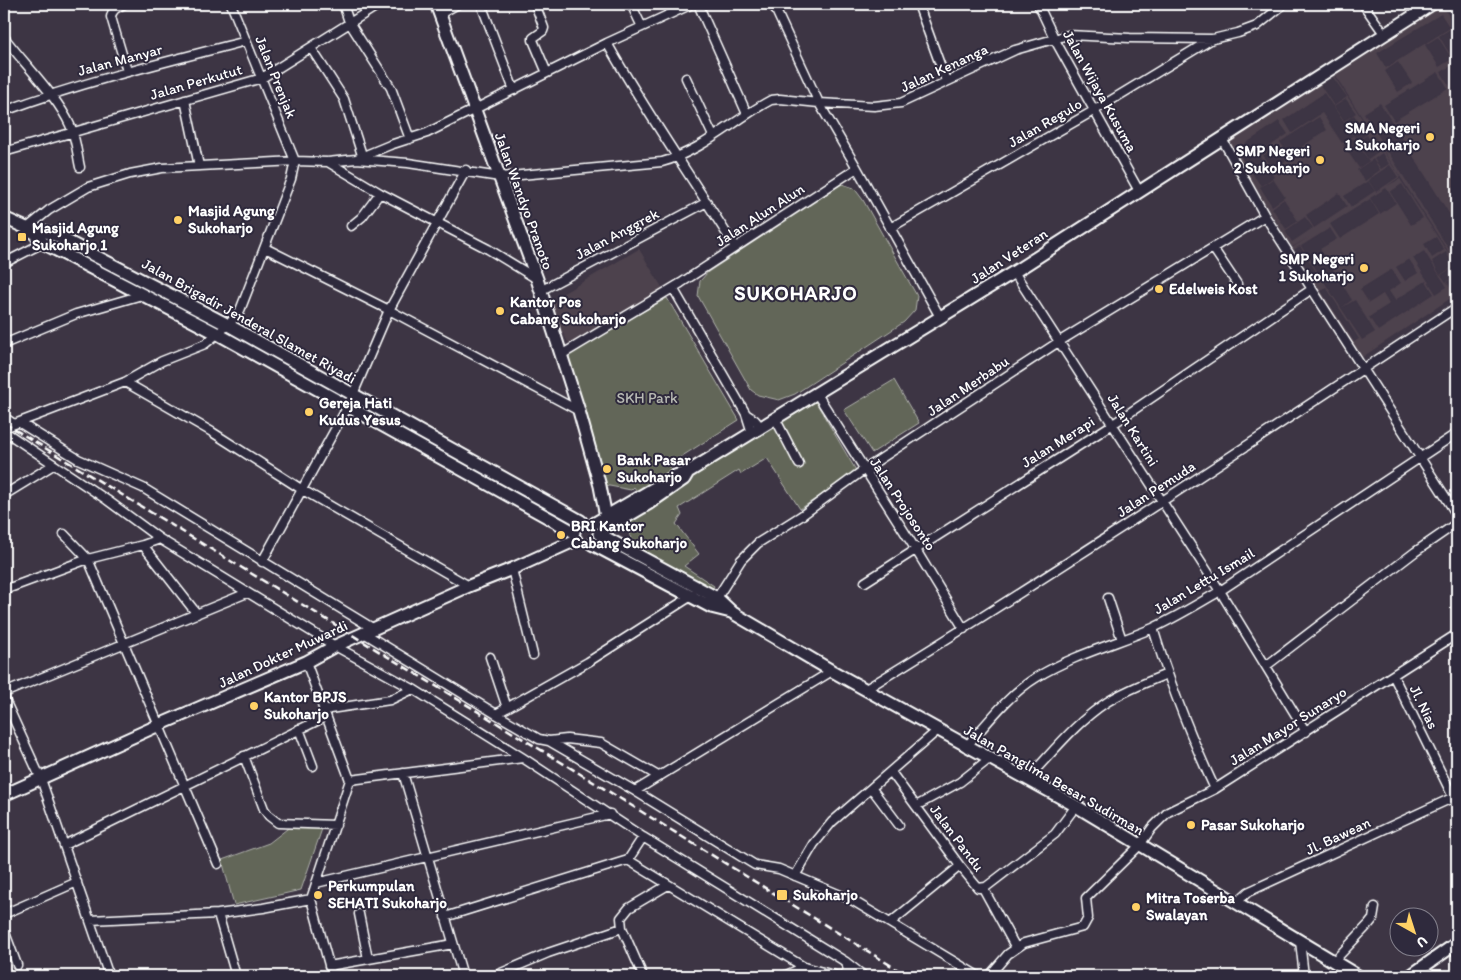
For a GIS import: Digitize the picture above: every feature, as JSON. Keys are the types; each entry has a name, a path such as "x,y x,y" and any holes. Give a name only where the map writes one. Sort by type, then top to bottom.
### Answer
{"main road":[{"name":"Jalan Veteran","path":"598,530 608,521 680,473 688,472 1014,272 1432,4"},
{"name":"Jalan Wandyo Pranoto","path":"438,9 538,285 579,411 608,521"},
{"name":"Jalan Brigadir Jenderal Slamet Riyadi","path":"4,218 29,229 55,235 228,325 581,521"},
{"name":"Jalan Brigadir Jenderal Slamet Riyadi","path":"29,229 43,243 298,378 575,536"},
{"path":"298,378 305,368"},
{"path":"589,520 598,530 596,541 592,544 585,545 575,536 576,525 581,521 589,520"},
{"name":"Jalan Panglima Besar Sudirman","path":"598,530 702,589 714,602"},
{"name":"Jalan Dokter Muwardi","path":"4,795 306,662 335,646 469,586 512,569 575,536"},
{"name":"Jalan Panglima Besar Sudirman","path":"592,544 691,596 714,602 734,613 966,747 1076,806 1358,976"},
{"path":"1410,976 1457,943"}],"street":[{"path":"124,4 112,12 111,17 127,71"},
{"name":"Jalan Prenjak","path":"231,4 294,162"},
{"path":"343,4 349,22 386,80 410,139"},
{"name":"Jalan Perkutut","path":"4,152 262,78 380,4"},
{"path":"438,9 458,4"},
{"path":"481,4 514,90"},
{"path":"536,4 544,28 533,40 547,73"},
{"path":"631,4 642,26"},
{"path":"29,229 49,210 88,187 130,174 162,168 328,162 359,157 427,133 642,26 674,7 692,4"},
{"path":"698,4 747,114"},
{"path":"773,4 819,103 940,317"},
{"path":"918,4 946,80"},
{"name":"Jalan Wijaya Kusuma","path":"1038,4 1055,40 1139,191"},
{"name":"Jalan Kenanga","path":"359,157 466,170 500,177 662,162 678,157 771,100 780,99 874,106 901,103 946,80 1016,50 1068,35 1213,39 1256,26 1284,4"},
{"path":"1363,4 1385,35"},
{"path":"1453,4 1457,11"},
{"path":"4,38 50,94 67,119 80,167"},
{"name":"Jalan Regulo","path":"890,228 1095,110 1213,39"},
{"name":"Jalan Manyar","path":"4,111 50,94 127,71 246,41"},
{"path":"607,43 640,100 735,247"},
{"path":"311,48 344,99 359,157"},
{"path":"686,78 713,136"},
{"path":"185,100 199,166"},
{"path":"1222,140 1265,216 1457,515"},
{"path":"294,162 291,179 239,313 228,325 205,344 162,361 124,382 4,430 107,500 160,539 247,594 412,689 523,758 643,837 846,962 864,976"},
{"path":"328,162 380,193 488,249 538,285"},
{"name":"Jalan Alun Alun","path":"561,355 673,288 857,168"},
{"path":"262,562 348,406 389,310 466,170"},
{"path":"351,226 362,217 380,193"},
{"name":"Jalan Anggrek","path":"538,285 707,202"},
{"name":"Jalan Merbabu","path":"714,602 741,560 758,543 801,516 865,469 1060,341 1265,216"},
{"path":"4,263 43,243"},
{"path":"265,248 389,310 579,411"},
{"path":"1213,248 1237,284"},
{"name":"Jalan Kartini","path":"1014,272 1220,591 1306,732"},
{"path":"673,288 756,430"},
{"name":"Jalan Merapi","path":"865,582 1113,424 1312,289"},
{"path":"4,344 76,314 142,294"},
{"name":"Jalan Pemuda","path":"866,689 964,629 1162,502 1457,307"},
{"path":"124,382 212,432 301,489 469,586"},
{"name":"Jalan Projosonto","path":"817,394 964,629"},
{"path":"4,417 78,459 142,488 262,562 496,714 539,739 549,741 567,739 601,743 658,776"},
{"path":"775,418 799,464"},
{"name":"Jalan Lettu Ismail","path":"966,747 1007,701 1036,677 1182,614 1220,591 1457,433"},
{"path":"4,495 53,465"},
{"path":"4,505 4,515"},
{"path":"1266,666 1422,547 1457,523"},
{"path":"64,534 88,559 186,785 218,864"},
{"path":"4,590 88,559 160,539"},
{"path":"143,545 197,614"},
{"path":"512,569 533,655"},
{"path":"496,714 588,662 702,589"},
{"path":"4,693 247,594"},
{"path":"1108,598 1122,640"},
{"path":"1153,628 1167,674 1191,736 1215,789"},
{"name":"Jalan Mayor Sunaryo","path":"1016,948 1024,943 1083,927 1088,918 1086,898 1140,846 1152,828 1168,812 1215,789 1457,634"},
{"path":"490,657 507,708"},
{"path":"306,662 350,780 311,899 332,976"},
{"path":"635,791 832,671"},
{"path":"1027,779 1069,734 1107,702 1131,689 1167,674"},
{"name":"Jl. Nias","path":"1393,675 1456,801"},
{"path":"64,845 299,730 324,713 390,700 412,689"},
{"path":"4,698 41,779 109,976"},
{"path":"299,730 314,766"},
{"path":"795,876 822,833 832,822 892,772 938,730"},
{"path":"549,741 635,791 755,865 779,869 850,899 978,976"},
{"path":"244,756 264,809 278,823 336,825"},
{"path":"350,780 523,758"},
{"path":"916,806 960,782 989,759"},
{"name":"Jalan Pandu","path":"892,772 978,888 983,888 1049,840 1064,825 1076,806"},
{"path":"403,773 463,976"},
{"path":"872,789 900,825"},
{"name":"Jl. Bawean","path":"1236,903 1248,892 1456,801"},
{"path":"316,883 610,814"},
{"path":"445,917 628,860 643,837"},
{"path":"628,860 804,967 840,976 849,970 846,962"},
{"path":"890,923 960,866"},
{"path":"4,914 77,882"},
{"path":"643,976 622,928 621,918 623,914 668,884"},
{"path":"983,888 1016,948 1008,954 989,976"},
{"path":"90,920 218,914 311,899"},
{"path":"1334,961 1373,919 1375,908"},
{"path":"218,914 236,976"},
{"path":"359,914 368,959"},
{"path":"494,976 548,953 622,928"},
{"path":"4,930 17,965"},
{"path":"1300,941 1304,976"},
{"path":"329,966 453,944"},
{"path":"784,976 804,967"}],"shaded area":[{"name":"SMA Negeri 1 Sukoharjo","path":"1441,4 1457,28 1457,36 1452,28 1439,36 1453,59 1457,57 1457,64 1441,72 1457,98 1457,226 1380,103 1364,113 1455,259 1457,258 1457,265 1333,72","holes":["1441,14 1450,28 1386,68 1377,53","1438,37 1452,59 1439,67 1425,45","1398,62 1412,83 1398,92 1385,71","1438,72 1448,88 1394,121 1384,105"]},
{"path":"1332,73 1400,177 1387,186 1400,179 1457,267 1457,270 1455,266 1441,275 1446,282 1457,275 1447,282 1453,293 1457,291 1457,294 1361,358 1290,249 1309,237 1292,247 1226,142","holes":["1332,76 1347,97 1334,106 1320,85","1324,93 1353,136 1342,143 1322,113 1292,133 1284,120","1346,99 1356,113 1344,121 1334,107","1354,115 1367,134 1357,141 1344,122","1319,117 1327,130 1289,155 1280,142","1279,121 1288,134 1258,154 1274,177 1261,186 1236,150","1367,135 1378,152 1368,159 1357,142","1353,138 1369,161 1359,168 1343,145","1276,146 1286,161 1273,170 1263,156","1382,153 1389,164 1381,169 1374,159","1373,159 1380,170 1365,181 1357,170","1390,165 1398,177 1376,192 1368,180","1273,179 1285,197 1272,206 1260,187","1368,181 1375,191 1351,207 1344,196","1402,184 1423,218 1411,225 1390,192","1386,188 1396,203 1380,214 1370,198","1339,193 1347,206 1314,228 1306,215","1284,199 1298,221 1286,229 1272,208","1370,199 1379,214 1340,239 1330,224","1305,217 1313,228 1292,242 1285,231","1330,228 1337,239 1320,249 1352,300 1341,308 1301,246","1436,237 1444,250 1432,258 1424,244","1300,246 1320,278 1314,282 1293,250","1424,251 1447,287 1436,294 1413,258","1446,252 1454,266 1440,275 1432,261","1409,259 1418,273 1405,281 1396,267","1392,269 1401,283 1389,291 1395,300 1426,281 1434,294 1378,331 1369,317 1389,304 1383,294 1369,303 1360,289","1326,287 1359,339 1354,342 1321,291","1355,300 1375,332 1362,340 1341,308"]},
{"path":"639,249 663,289 570,345 545,304"}],"green space":[{"path":"842,184 854,188 863,200 917,296 915,310 904,322 795,394 779,400 758,395 751,390 698,296 700,281 708,272"},
{"name":"SKH Park","path":"667,298 739,420 668,465 673,474 639,494 634,487 631,490 604,485 562,358"},
{"path":"894,380 919,423 872,453 844,410"},
{"path":"814,399 857,472 800,509 767,458 741,474 739,470 679,508 682,515 676,524 699,554 684,566 714,586 709,597 633,547 629,532 635,505"},
{"path":"325,820 301,890 234,905 222,860 269,843 296,822"}],"railway":[{"path":"4,423 908,976"}],"place":[{"name":"SMA Negeri 1 Sukoharjo","path":"1430,137"},
{"name":"SMP Negeri 2 Sukoharjo","path":"1320,160"},
{"name":"Masjid Agung Sukoharjo","path":"178,220"},
{"name":"Masjid Agung Sukoharjo 1","path":"22,237"},
{"name":"SMP Negeri 1 Sukoharjo","path":"1364,268"},
{"name":"Edelweis Kost","path":"1159,289"},
{"name":"Kantor Pos Cabang Sukoharjo","path":"500,311"},
{"name":"Gereja Hati Kudus Yesus","path":"309,412"},
{"name":"Bank Pasar Sukoharjo","path":"607,469"},
{"name":"BRI Kantor Cabang Sukoharjo","path":"561,535"},
{"name":"Kantor BPJS Sukoharjo","path":"254,706"},
{"name":"Pasar Sukoharjo","path":"1191,825"},
{"name":"Perkumpulan SEHATI Sukoharjo","path":"318,895"},
{"name":"Sukoharjo","path":"782,895"},
{"name":"Mitra Toserba Swalayan","path":"1136,907"}],"district":[{"name":"SUKOHARJO","path":"796,293"}]}
